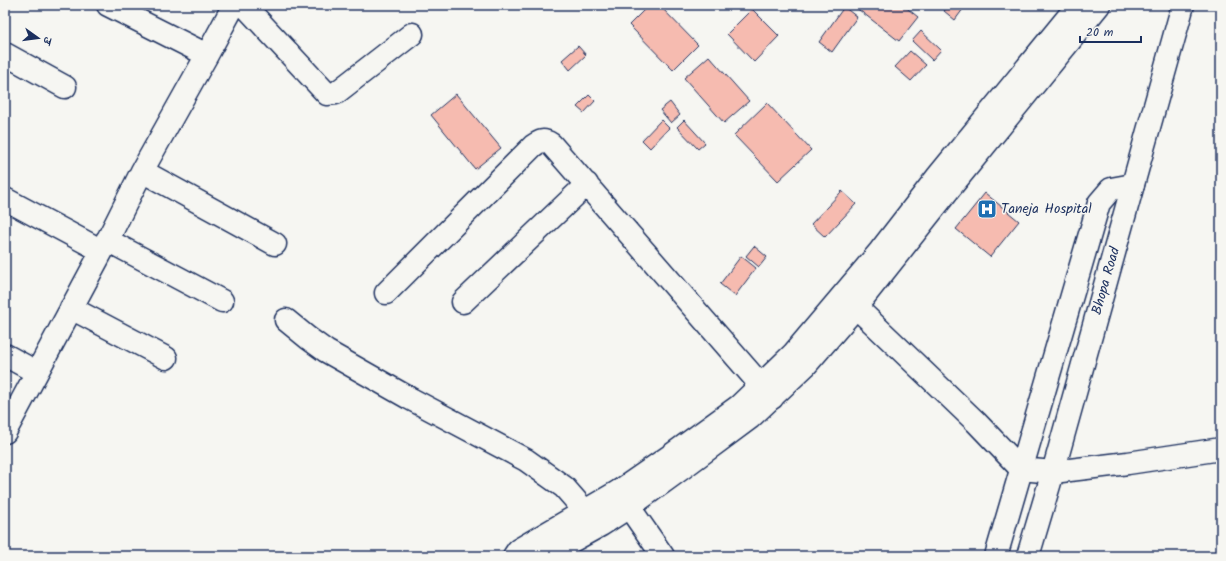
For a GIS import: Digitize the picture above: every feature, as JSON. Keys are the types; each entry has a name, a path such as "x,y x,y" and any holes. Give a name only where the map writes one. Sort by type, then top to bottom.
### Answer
{"street":[{"path":"108,5 207,55"},
{"path":"5,432 105,245 142,171 234,5"},
{"path":"244,5 327,94 336,93 412,34"},
{"path":"766,391 793,354 880,251 938,176 1078,5"},
{"path":"545,556 593,518 624,499 674,453 739,406 805,366 856,307 951,187 1099,5"},
{"name":"Bhopa Road","path":"1028,556 1053,472 1183,5"},
{"path":"5,54 65,86"},
{"path":"386,293 533,146 541,141 546,141 551,144 587,184 766,391"},
{"path":"142,171 275,244"},
{"path":"463,302 587,184"},
{"path":"996,556 1099,203 1111,189 1133,185"},
{"path":"5,199 222,301"},
{"path":"856,307 976,422 1021,469 1053,472 1128,464 1221,449"},
{"path":"71,308 166,358"},
{"path":"286,320 326,351 409,398 526,460 564,487 593,518"},
{"path":"5,355 36,372"},
{"path":"624,499 663,556"},
{"path":"514,556 518,550 593,518"}],"building":[{"path":"649,5 659,5 698,45 673,70 629,25"},
{"path":"737,5 745,5 741,9"},
{"path":"854,5 903,5 918,17 899,41"},
{"path":"949,5 966,5 955,20 944,11"},
{"path":"844,7 857,17 832,52 819,42"},
{"path":"752,9 779,36 754,62 727,34"},
{"path":"921,31 941,50 932,60 912,41"},
{"path":"578,46 586,55 570,70 562,60"},
{"path":"910,51 926,65 911,81 895,67"},
{"path":"709,56 749,101 724,123 684,78"},
{"path":"456,94 501,148 475,169 431,115"},
{"path":"589,95 595,101 584,113 577,107"},
{"path":"670,102 680,115 671,123 660,110"},
{"path":"767,103 811,150 778,181 734,135"},
{"path":"661,120 669,128 650,148 642,140"},
{"path":"684,120 705,143 698,149 677,127"},
{"path":"842,191 856,204 825,237 811,224"},
{"path":"985,193 1019,221 990,257 956,229"},
{"path":"754,246 767,257 759,267 746,256"},
{"path":"741,256 756,268 735,296 720,284"}],"place":[{"name":"Taneja Hospital","path":"987,209"}]}
